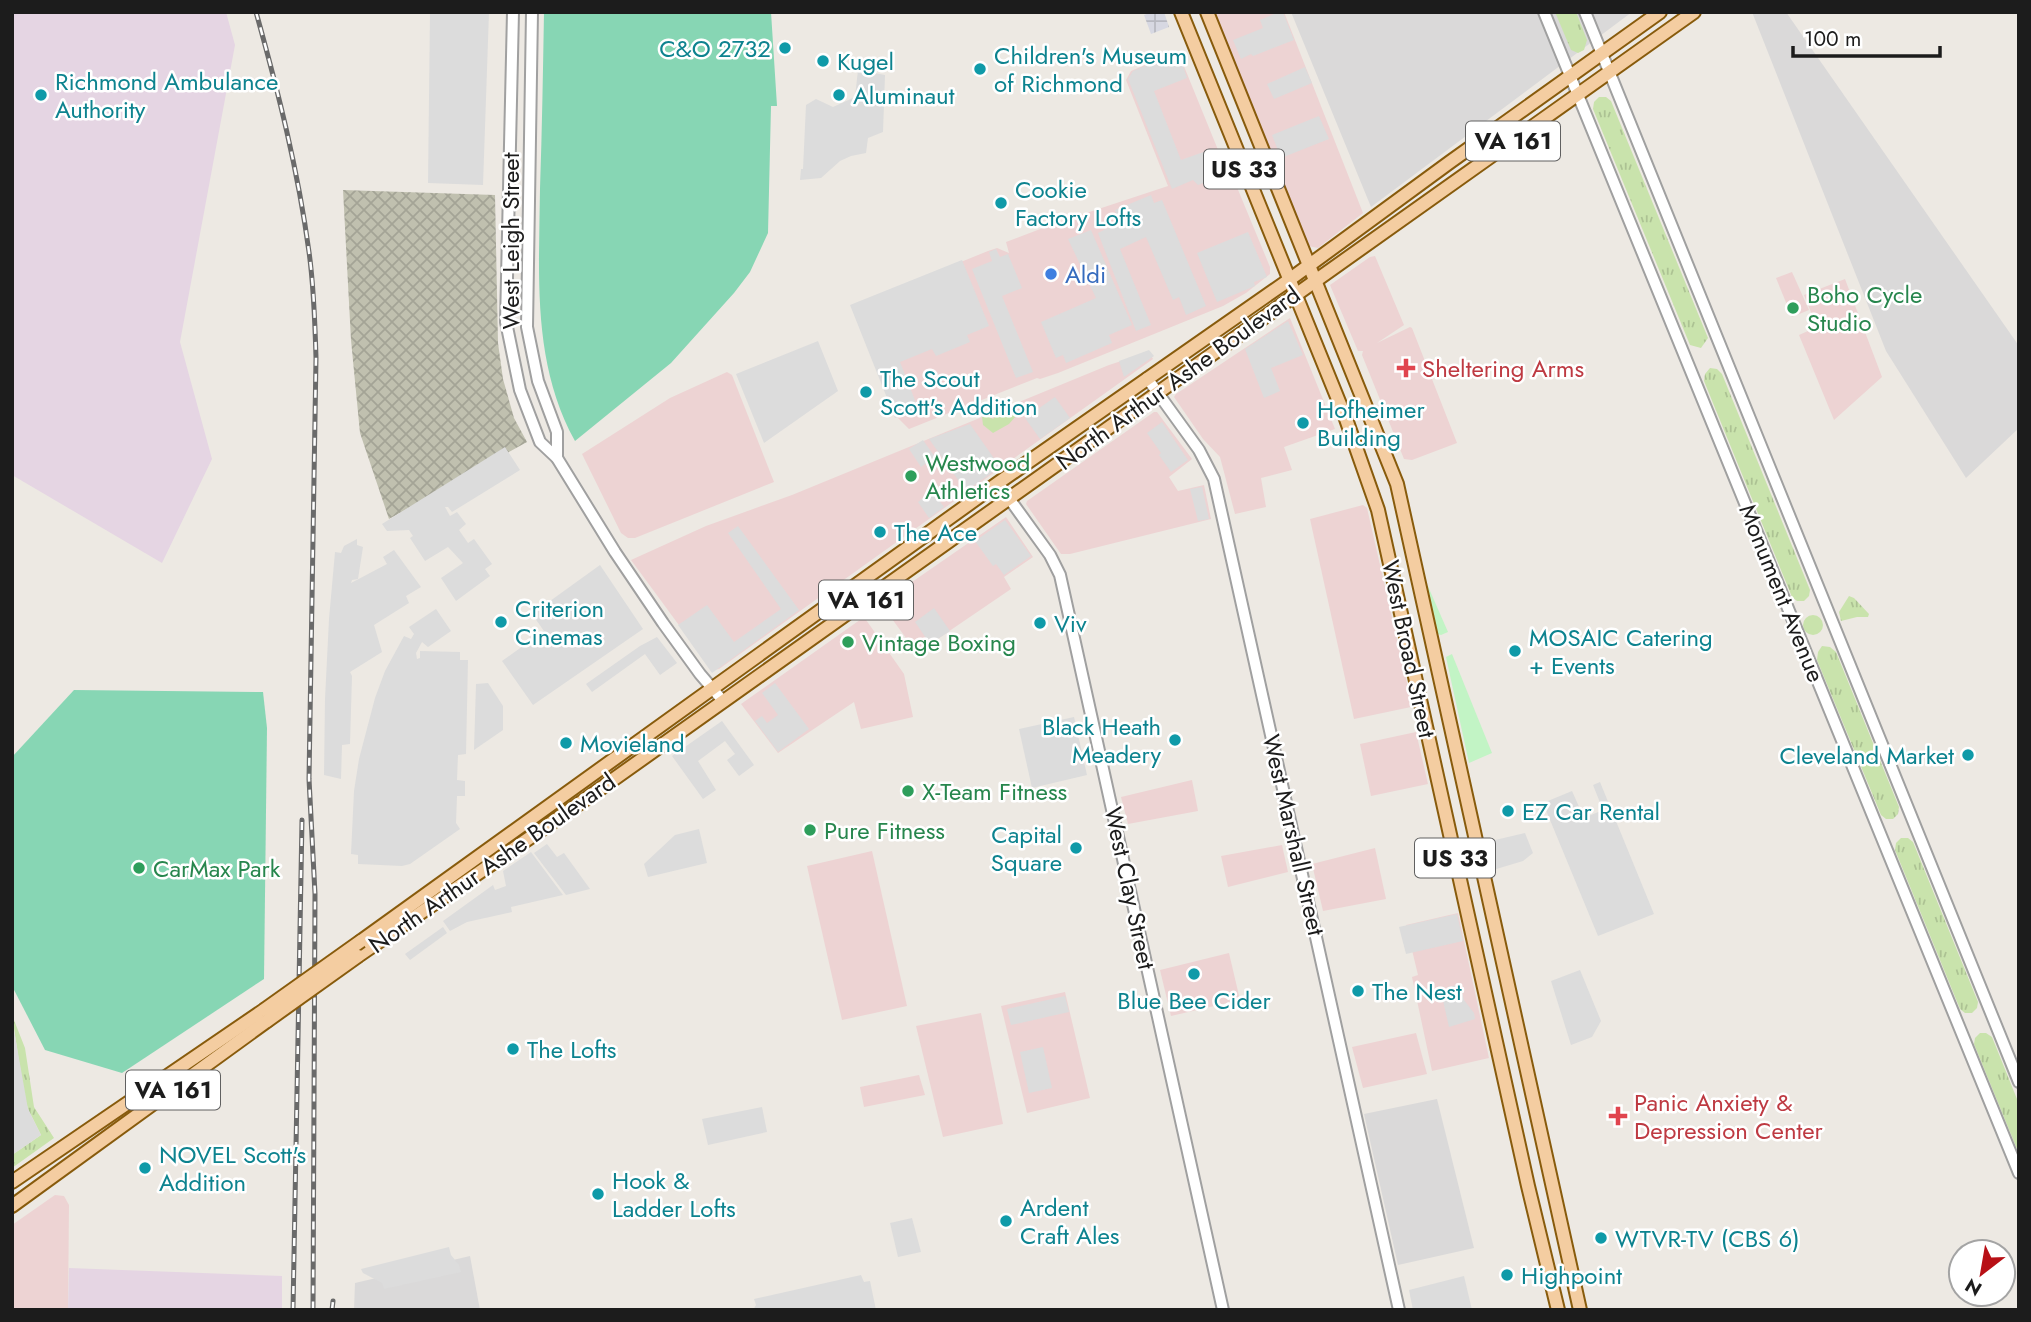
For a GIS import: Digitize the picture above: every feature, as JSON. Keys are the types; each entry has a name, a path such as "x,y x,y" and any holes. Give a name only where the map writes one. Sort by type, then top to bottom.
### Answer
{"main road":[{"name":"West Broad Street","path":"1181,12 1346,419 1378,510 1522,1160 1558,1310"},
{"name":"West Broad Street","path":"1207,12 1394,473 1580,1310"},
{"name":"North Arthur Ashe Boulevard","path":"12,1206 361,941 1660,12"},
{"name":"North Arthur Ashe Boulevard","path":"12,1182 358,956 583,801 1694,12"}],"street":[{"name":"West Leigh Street","path":"513,12 506,322 527,412 540,442 557,458 615,552 695,667 723,701"},
{"name":"West Leigh Street","path":"532,12 527,327 538,380 557,432 557,458"},
{"name":"Monument Avenue","path":"1544,12 2019,1173"},
{"name":"Monument Avenue","path":"1585,12 2019,1082"},
{"name":"West Marshall Street","path":"1147,378 1199,450 1214,479 1399,1310"},
{"name":"West Clay Street","path":"998,483 1055,563 1060,575 1223,1310"}],"shaded area":[{"path":"12,12 226,12 235,45 180,342 212,459 162,563 12,475"},
{"path":"430,12 489,12 483,185 428,183"},
{"path":"1164,12 1169,27 1151,34 1144,15"},
{"path":"1212,12 1284,12 1363,213 1318,248 1308,246"},
{"path":"1283,12 1294,40 1241,59 1233,40 1263,28 1260,20"},
{"path":"1291,12 1632,12 1371,207"},
{"path":"1752,12 1786,12 2019,346 2019,428 1966,478 1886,351"},
{"path":"1174,53 1181,59 1225,167 1229,168 1270,267 1270,274 1246,293 1223,306 1058,373 1037,378 909,429 896,416 852,306 988,251 997,248 1009,253 1006,242 1168,186 1126,80 1131,71"},
{"path":"1173,54 1181,60 1187,78 1154,91 1181,160 1209,150 1219,177 1198,185 1193,180 1172,189 1128,79 1133,71"},
{"path":"1305,67 1312,83 1274,99 1267,84"},
{"path":"858,70 885,75 883,132 868,138 866,153 840,161 821,178 800,180 803,169 806,105 816,99 833,107 855,97"},
{"path":"1319,116 1329,139 1281,158 1272,135"},
{"path":"343,190 495,195 498,343 503,379 514,418 527,442 389,519 360,433 351,340"},
{"path":"1151,195 1154,203 1162,200 1206,306 1186,315 1179,297 1173,300 1146,237 1120,249 1151,325 1136,331 1098,233 1118,223 1115,210"},
{"path":"1091,230 1132,325 1109,335 1112,343 1066,363 1063,355 1056,358 1041,322 1096,298 1068,239"},
{"path":"1248,232 1267,277 1254,282 1255,286 1217,302 1197,253"},
{"path":"996,249 1000,257 1008,254 1022,288 1002,296 1033,372 1016,378 972,269 992,261 989,252"},
{"path":"1375,256 1404,325 1377,343 1412,328 1457,443 1412,460 1404,459 1362,355 1363,351 1358,351 1330,285"},
{"path":"962,260 989,326 967,335 970,342 936,356 932,349 900,362 918,408 895,418 850,305"},
{"path":"1792,272 1809,310 1792,317 1776,278"},
{"path":"1845,279 1882,377 1834,420 1799,335 1817,327 1804,295"},
{"path":"1290,318 1335,429 1284,447 1292,470 1261,478 1266,507 1235,514 1220,457 1203,439 1174,397"},
{"path":"1288,321 1303,355 1271,368 1280,391 1264,398 1245,349"},
{"path":"818,341 838,391 764,443 736,374"},
{"path":"1149,350 1154,356 1124,377 1119,361"},
{"path":"1149,352 1153,359 719,669 712,670 631,560 706,526 792,495 1109,365"},
{"path":"727,372 732,375 774,482 635,538 628,538 621,533 582,454 670,398"},
{"path":"1055,397 1070,418 1040,439 1025,418"},
{"path":"1157,412 1192,459 1169,477 1178,491 1204,485 1211,519 1061,554 1026,504 1027,501"},
{"path":"1162,422 1188,460 1171,472 1147,433"},
{"path":"970,424 1000,467 966,491 929,439"},
{"path":"923,440 935,457 921,467 909,449"},
{"path":"505,447 520,470 452,512 445,507 450,516 457,512 466,524 459,530 468,543 474,539 492,564 485,569 490,576 456,601 441,578 463,563 448,547 425,561 410,538 413,536 409,530 387,531 382,524"},
{"path":"1202,487 1209,519 1198,521 1190,489"},
{"path":"932,491 944,507 929,518 918,502"},
{"path":"1363,505 1367,508 1412,705 1354,719 1310,519"},
{"path":"1006,517 1033,557 1004,577 1011,589 917,653 884,608 886,600"},
{"path":"1005,520 1031,556 1004,575 996,564 993,566 975,541"},
{"path":"738,526 799,610 712,673 678,625 707,605 734,642 781,609 728,533"},
{"path":"357,539 357,545 363,547 358,579 352,580 351,583 387,564 383,557 394,550 421,587 406,596 409,603 374,625 382,652 350,672 350,744 342,745 341,779 324,775 329,619 335,552 341,553 344,546"},
{"path":"600,565 643,629 533,705 502,661 544,631 532,614"},
{"path":"934,608 950,631 930,644 915,622"},
{"path":"436,609 451,631 428,647 422,642 416,653 417,659 420,658 420,651 460,652 460,660 468,660 466,754 458,755 457,780 465,781 465,796 457,796 456,823 460,829 410,864 358,864 358,855 351,854 354,791 359,759 375,698 385,671 404,636 411,639 414,634 409,627"},
{"path":"864,617 904,674 913,717 861,729 854,702 778,753 741,704"},
{"path":"657,637 677,663 660,675 645,654 592,692 586,684 640,646"},
{"path":"488,683 503,706 503,730 474,750 476,684"},
{"path":"775,683 809,729 778,752 755,721 762,716 767,723 778,715 762,693"},
{"path":"1074,717 1087,775 1032,788 1019,729"},
{"path":"722,721 754,765 739,776 727,760 735,754 725,741 698,761 716,790 703,799 672,756"},
{"path":"1416,732 1428,784 1371,796 1360,744"},
{"path":"1192,780 1198,811 1128,824 1121,797"},
{"path":"1600,782 1654,914 1598,936 1543,803 1572,791 1584,818 1603,810 1593,785"},
{"path":"699,829 707,863 648,877 644,864 675,835"},
{"path":"1525,833 1533,853 1523,861 1493,870 1489,849 1495,847 1495,840"},
{"path":"547,844 557,857 564,853 590,889 566,895 534,853"},
{"path":"1282,845 1288,872 1228,887 1221,856"},
{"path":"1375,848 1386,899 1323,911 1312,864"},
{"path":"872,851 907,1006 842,1020 807,866"},
{"path":"531,852 563,895 511,907 512,912 467,922 450,931 443,921 493,885 495,890 506,886 503,871"},
{"path":"1458,913 1489,1058 1432,1071 1412,977 1418,975 1406,925"},
{"path":"1457,914 1463,941 1406,954 1399,927"},
{"path":"443,927 447,933 410,960 405,954"},
{"path":"1229,953 1240,1000 1171,1016 1160,970"},
{"path":"1580,970 1601,1021 1592,1037 1571,1045 1551,981"},
{"path":"1460,984 1464,1000 1474,1013 1475,1019 1449,1027 1442,996 1450,995 1448,987"},
{"path":"1065,992 1090,1098 1027,1113 1001,1006"},
{"path":"1065,996 1069,1012 1011,1025 1007,1009"},
{"path":"981,1013 1003,1124 943,1137 916,1026"},
{"path":"12,1019 28,1109 41,1135 12,1155"},
{"path":"1416,1033 1427,1074 1363,1088 1352,1047"},
{"path":"1043,1047 1052,1088 1029,1093 1020,1052"},
{"path":"919,1075 925,1095 864,1107 860,1087"},
{"path":"1437,1099 1474,1248 1398,1265 1364,1114"},
{"path":"762,1107 767,1132 708,1145 702,1119"},
{"path":"55,1195 64,1196 69,1205 68,1310 12,1310 12,1225"},
{"path":"912,1218 921,1252 898,1257 890,1223"},
{"path":"449,1247 461,1272 384,1289 382,1283 363,1273 361,1269"},
{"path":"470,1256 480,1310 354,1310 355,1283"},
{"path":"69,1268 282,1276 282,1310 68,1310"},
{"path":"861,1275 864,1282 870,1281 876,1310 753,1310 756,1305 754,1299"},
{"path":"1464,1276 1472,1310 1413,1310 1409,1290"}],"green space":[{"path":"544,12 771,12 777,106 771,106 768,233 750,272 671,363 575,441 551,381 541,318 539,254"},
{"path":"1555,12 1576,12 1587,40 1584,50 1578,53 1571,50"},
{"path":"1599,97 1606,97 1611,101 1708,338 1701,348 1690,345 1593,109 1594,102"},
{"path":"1710,368 1717,369 1722,374 1810,590 1804,601 1797,601 1792,597 1704,381"},
{"path":"1012,406 1016,416 1009,424 993,433 983,425 982,417 986,415 993,419 1002,410"},
{"path":"1427,584 1448,632 1441,635 1438,634"},
{"path":"1849,596 1869,614 1868,617 1841,621 1839,612"},
{"path":"1809,615 1817,615 1823,625 1817,635 1809,635 1803,629 1803,621"},
{"path":"1822,646 1830,647 1836,652 1899,807 1898,814 1893,819 1886,819 1881,815 1817,660"},
{"path":"1452,654 1492,753 1469,763 1446,657"},
{"name":"CarMax Park","path":"74,690 263,692 267,728 264,979 122,1073 45,1050 12,986 12,757"},
{"path":"1901,838 1908,838 1913,842 1978,1002 1972,1013 1965,1013 1960,1009 1895,850 1896,843"},
{"path":"12,1015 25,1048 34,1107 54,1138 12,1168 12,1155 41,1135 24,1095"},
{"path":"1980,1033 1992,1037 2019,1104 2019,1154 1974,1044"}],"railway":[{"path":"256,12 280,101 299,191 311,265 315,318 309,779 315,894 313,1310"},
{"path":"293,1310 302,820"},
{"path":"332,1310 333,1301"}],"place":[{"name":"C&O 2732","path":"785,48"},
{"name":"Kugel","path":"823,61"},
{"name":"Children's Museum of Richmond","path":"980,69"},
{"name":"Richmond Ambulance Authority","path":"41,95"},
{"name":"Aluminaut","path":"839,95"},
{"name":"Cookie Factory Lofts","path":"1001,203"},
{"name":"Aldi","path":"1051,274"},
{"name":"Boho Cycle Studio","path":"1793,308"},
{"name":"Sheltering Arms","path":"1406,368"},
{"name":"The Scout Scott's Addition","path":"866,392"},
{"name":"Hofheimer Building","path":"1303,423"},
{"name":"Westwood Athletics","path":"911,476"},
{"name":"The Ace","path":"880,532"},
{"name":"Criterion Cinemas","path":"501,622"},
{"name":"Viv","path":"1040,623"},
{"name":"Vintage Boxing","path":"848,642"},
{"name":"MOSAIC Catering + Events","path":"1515,651"},
{"name":"Black Heath Meadery","path":"1175,740"},
{"name":"Movieland","path":"566,743"},
{"name":"Cleveland Market","path":"1968,755"},
{"name":"X-Team Fitness","path":"908,791"},
{"name":"EZ Car Rental","path":"1508,811"},
{"name":"Pure Fitness","path":"810,830"},
{"name":"Capital Square","path":"1076,848"},
{"name":"CarMax Park","path":"139,868"},
{"name":"Blue Bee Cider","path":"1194,974"},
{"name":"The Nest","path":"1358,991"},
{"name":"The Lofts","path":"513,1049"},
{"name":"Panic Anxiety & Depression Center","path":"1618,1116"},
{"name":"NOVEL Scott's Addition","path":"145,1168"},
{"name":"Hook & Ladder Lofts","path":"598,1194"},
{"name":"Ardent Craft Ales","path":"1006,1221"},
{"name":"WTVR-TV (CBS 6)","path":"1601,1238"},
{"name":"Highpoint","path":"1507,1275"}]}
